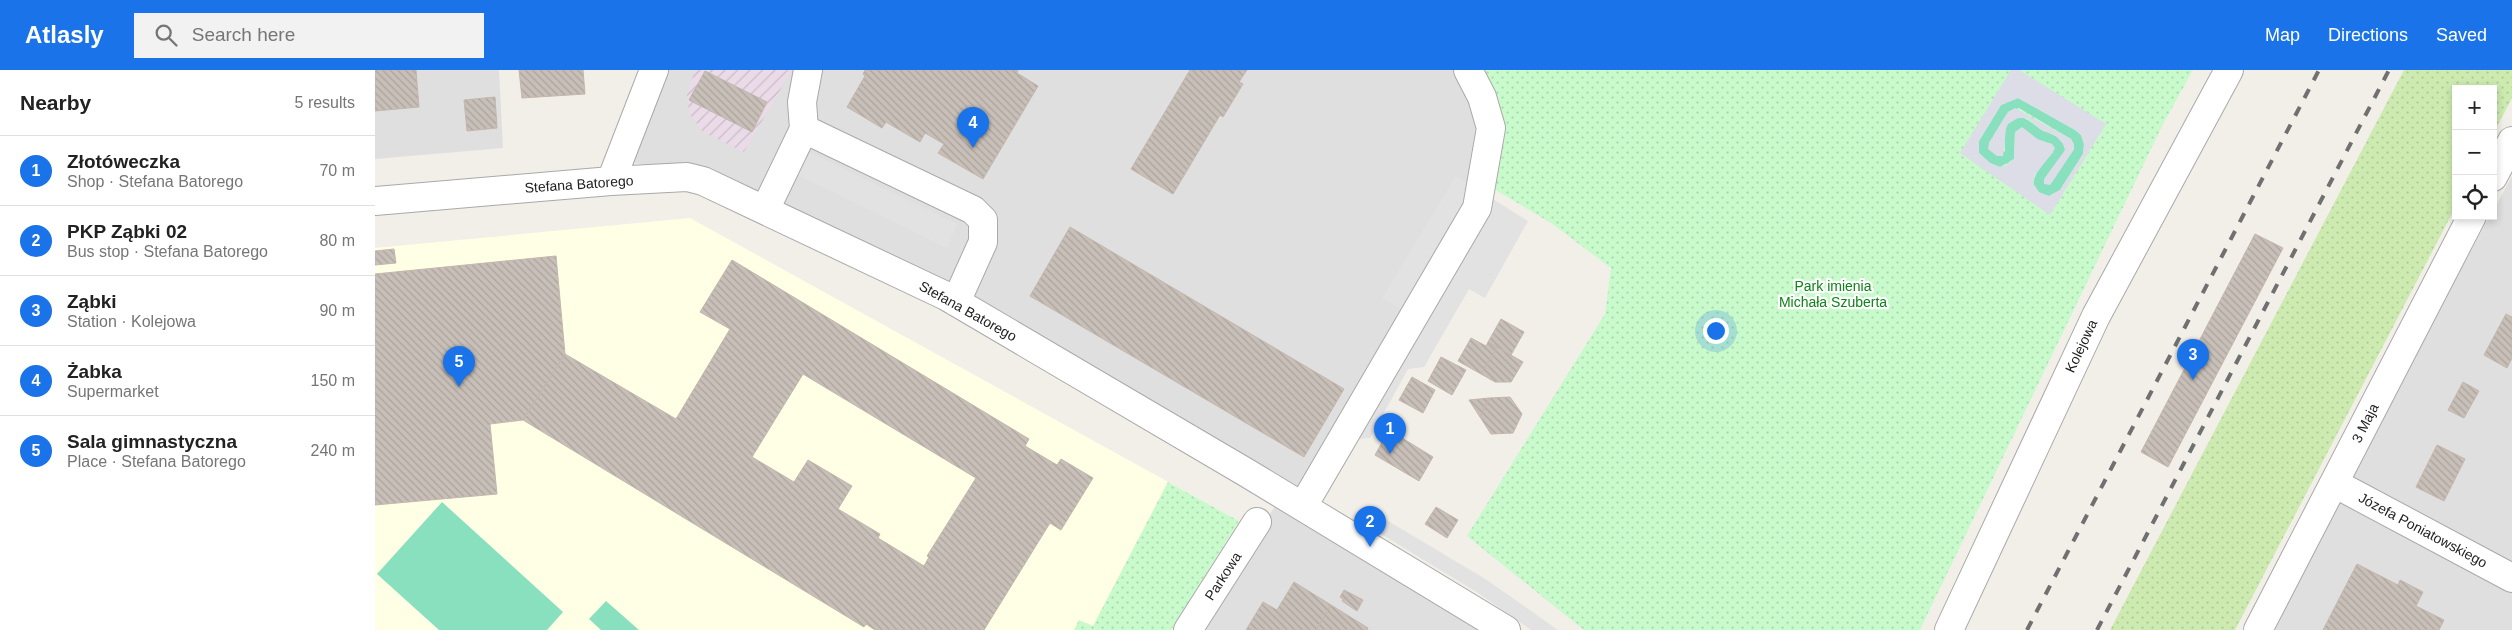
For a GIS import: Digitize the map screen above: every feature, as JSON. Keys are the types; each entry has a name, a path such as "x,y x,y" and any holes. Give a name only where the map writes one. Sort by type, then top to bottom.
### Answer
{"street":[{"path":"611,181 654,70"},
{"path":"765,210 803,129 801,102 808,70"},
{"path":"1303,506 1477,208 1491,128 1482,97 1468,70"},
{"name":"Kolejowa","path":"1949,630 2095,316 2229,70"},
{"path":"803,129 973,210 983,220 983,242 955,302"},
{"path":"2494,175 2512,142"},
{"name":"Stefana Batorego","path":"375,201 611,181 687,177 703,181 955,302 1303,506 1506,630"},
{"name":"3 Maja","path":"2258,630 2470,220"},
{"name":"Józefa Poniatowskiego","path":"2334,483 2512,578"},
{"name":"Parkowa","path":"1188,630 1257,522"}],"shaded area":[{"path":"375,70 499,70 503,148 375,159"},
{"path":"668,70 1481,70 1496,137 1494,189 1308,507 693,170 633,163"},
{"path":"695,70 792,70 744,152 703,132 689,113 687,94"},
{"path":"2011,70 2019,70 2106,124 2050,215 1960,153","holes":["2018,98 2081,135 2084,144 2083,154 2060,190 2049,196 2039,192 2033,183 2034,176 2055,148 2052,144 2039,140 2022,127 2015,132 2014,159 2007,165 2000,167 1990,163 1979,153 1979,141 2001,105"]},
{"path":"2015,108 2071,139 2074,144 2074,149 2050,185 2044,184 2044,179 2065,150 2063,144 2055,135 2043,131 2027,118 2018,118 2008,124 2003,156 1997,156 1988,149 1989,143 2008,112"},
{"path":"809,152 957,224 947,248 798,175"},
{"path":"1456,176 1528,221 1485,298 1469,289 1424,367 1408,369 1370,438 1345,440 1415,318 1382,298"},
{"path":"2512,176 2512,576 2343,485 2488,220 2497,220 2497,204"},
{"path":"690,218 1239,521 1171,630 375,630 375,248"},
{"path":"2340,489 2512,581 2512,630 2266,630"},
{"path":"1279,500 1495,630 1195,630"},
{"path":"1373,512 1487,580 1558,630 1531,630 1478,593 1355,518"}],"green space":[{"name":"Park imienia Michała Szuberta","path":"1481,70 2193,70 2163,124 1920,630 1584,630 1467,536 1605,314 1611,268 1551,223 1494,189 1496,137"},
{"path":"2404,70 2512,70 2512,98 2497,126 2497,85 2452,85 2452,214 2235,630 2110,630"},
{"path":"2018,98 2081,135 2084,144 2083,154 2060,190 2049,196 2035,189 2035,177 2053,152 2052,144 2015,132 2014,159 2000,167 1990,163 1979,153 1979,141 2001,105","holes":["2019,108 2071,139 2074,149 2050,185 2065,150 2065,145 2056,136 2020,117 2011,120 2007,125 2005,152 1989,143 2008,112"]},
{"path":"1168,482 1239,521 1171,630 1074,630 1079,620 1093,626"},
{"path":"442,502 563,612 547,630 439,630 377,574"},
{"path":"606,601 639,630 601,630 589,619"}],"building":[{"path":"375,70 416,70 419,107 375,111"},
{"path":"519,70 583,70 585,94 522,98"},
{"path":"865,70 1018,70 1017,73 1038,86 983,179 938,153 944,144 925,133 920,142 886,122 882,128 847,107 865,76 863,74"},
{"path":"1190,70 1247,70 1239,82 1243,84 1223,117 1220,115 1173,194 1131,169"},
{"path":"705,71 767,102 752,132 689,100"},
{"path":"495,97 497,128 467,131 464,100"},
{"path":"1070,227 1344,389 1304,457 1030,296"},
{"path":"2255,234 2283,248 2168,467 2141,452"},
{"path":"394,249 396,263 375,265 375,251"},
{"path":"556,256 565,354 523,420 490,424 497,494 375,505 375,274"},
{"path":"732,260 1029,439 1025,446 1057,465 1061,459 1093,478 1061,530 1050,523 984,630 875,630 866,624 864,627 523,420 565,354 676,419 730,329 700,312","holes":["803,374 976,478 927,556 929,557 924,566 878,538 880,534 838,509 852,486 808,460 794,482 752,457"]},
{"path":"2506,314 2512,317 2512,358 2507,368 2484,355"},
{"path":"1501,319 1524,332 1511,355 1488,342"},
{"path":"1471,338 1486,346 1488,342 1497,347 1481,374 1458,361"},
{"path":"1497,347 1523,362 1511,382 1495,382 1481,374"},
{"path":"1441,357 1466,370 1452,395 1428,381"},
{"path":"1412,377 1435,390 1423,413 1399,400"},
{"path":"2463,382 2479,391 2464,418 2448,410"},
{"path":"1510,397 1522,414 1513,433 1491,434 1480,417 1489,398"},
{"path":"1489,398 1480,417 1469,400"},
{"path":"1389,430 1433,457 1419,481 1375,455"},
{"path":"2437,445 2465,459 2444,501 2416,487"},
{"path":"1436,507 1458,520 1447,538 1425,524"},
{"path":"2357,564 2398,585 2400,580 2423,592 2416,606 2444,620 2439,630 2323,630"},
{"path":"1294,582 1331,605 1316,630 1246,630 1263,602 1277,610"},
{"path":"1344,590 1363,600 1357,611 1342,601 1343,599 1340,597"},
{"path":"1331,605 1368,628 1367,630 1316,630"}],"railway":[{"path":"2027,630 2319,70"},
{"path":"2097,630 2389,70"}],"place":[{"name":"Żabka","path":"973,148"},
{"name":"Ząbki","path":"2193,380"},
{"name":"Sala gimnastyczna","path":"459,387"},
{"name":"Złotóweczka","path":"1390,454"},
{"name":"PKP Ząbki 02","path":"1370,547"}]}
